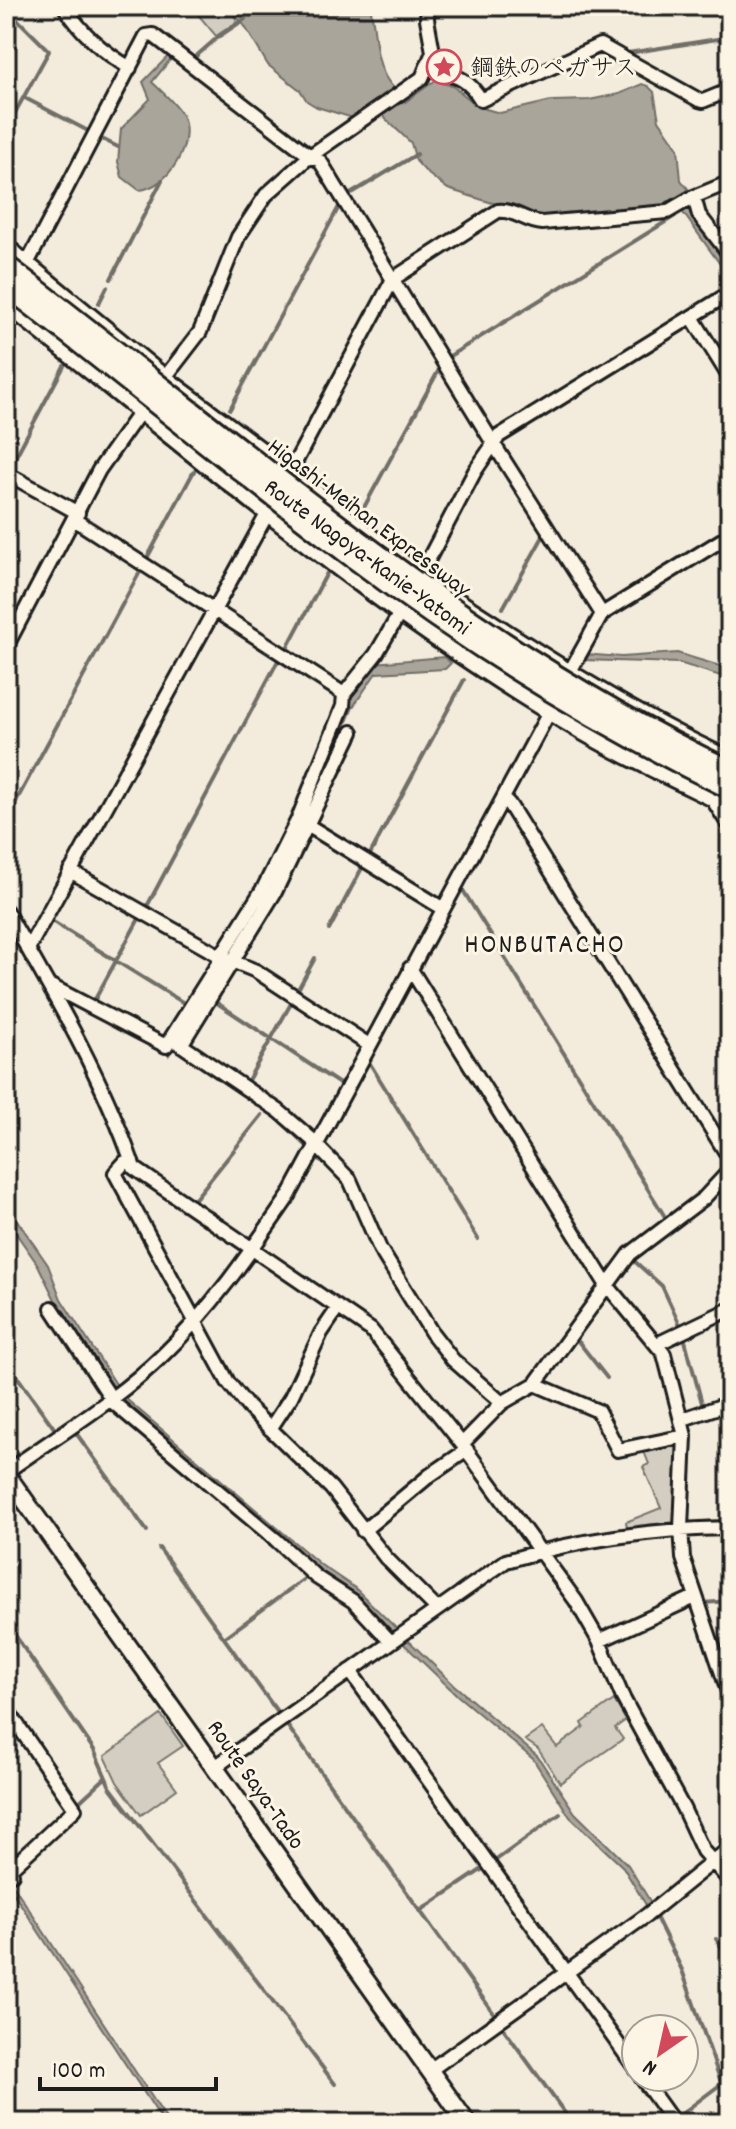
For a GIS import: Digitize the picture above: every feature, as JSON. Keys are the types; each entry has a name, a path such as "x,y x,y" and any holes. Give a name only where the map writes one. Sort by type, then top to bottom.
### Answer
{"highway":[{"name":"Higashi-Meihan Expressway","path":"6,265 359,542 458,613 557,677 678,746 730,770"},
{"name":"Higashi-Meihan Expressway","path":"6,286 350,557 449,627 549,691 671,760 730,789"}],"main road":[{"name":"Route Nagoya-Kanie-Yatomi","path":"6,302 268,514 400,613 550,712 730,806"},
{"name":"Route Saya-Tado","path":"6,1473 467,2123"}],"street":[{"path":"64,6 87,37 130,68"},
{"path":"6,647 99,470 200,332 227,261 266,195 310,156 404,93 429,68 433,52 428,6"},
{"path":"6,302 146,36 153,35 320,161 602,614"},
{"path":"429,68 462,78 472,85 481,100 600,45 699,100 730,90"},
{"path":"28,949 268,514 393,279 498,211 507,210 542,223 667,212 730,182"},
{"path":"692,198 699,215 730,255"},
{"path":"6,245 166,377 290,470 421,575 568,672 677,734 730,758"},
{"path":"303,823 343,706 344,694 376,654 493,443 499,436 730,293"},
{"path":"692,317 730,378"},
{"path":"6,473 344,694"},
{"path":"6,1473 114,1395 163,1355 252,1249 289,1196 550,712 568,672 602,614 730,535"},
{"path":"51,986 166,1046 176,1042 226,959 352,732"},
{"path":"711,797 730,827"},
{"path":"503,798 730,1159"},
{"path":"303,823 442,908"},
{"path":"70,871 226,959 256,971 369,1045"},
{"path":"6,911 51,986 121,1130 134,1168 371,1330 464,1447 576,1601 703,1851 730,1881"},
{"path":"410,968 606,1284 664,1354 685,1436 681,1528 683,1558 730,1697"},
{"path":"176,1042 279,1111 316,1143 350,1180 380,1249 432,1333 453,1360 502,1403"},
{"path":"132,1161 125,1162 115,1173 228,1382 270,1429 331,1488 386,1558 437,1609"},
{"path":"363,1531 464,1447 502,1403 535,1384 630,1254 704,1198 730,1170"},
{"path":"52,1308 114,1395 316,1577 353,1601 397,1637"},
{"path":"270,1429 291,1397 321,1333 338,1308"},
{"path":"657,1344 730,1309"},
{"path":"535,1384 598,1411 618,1450 685,1436"},
{"path":"683,1419 730,1403"},
{"path":"215,1767 506,1561 631,1533 681,1528 730,1528"},
{"path":"599,1641 695,1597"},
{"path":"350,1671 620,2047"},
{"path":"6,1708 75,1809 9,1870 12,1874"},
{"path":"430,2070 652,1911 730,1848"},
{"path":"652,2093 674,2123"}],"shaded area":[{"path":"173,6 226,6 237,22 216,36 196,12 190,11 181,17"},
{"path":"226,6 370,6 381,68 405,102 440,77 442,83 453,86 479,107 500,113 551,101 589,100 619,94 642,84 648,86 654,92 659,120 678,148 681,180 689,190 687,206 730,266 730,278 676,203 668,201 659,208 537,217 448,189 416,161 411,143 386,119 377,105 356,119 307,101 300,90 268,65 244,25"},
{"path":"172,52 175,54 152,82 182,115 185,138 182,151 169,173 150,187 139,190 122,177 118,162 121,129 150,99 143,82"},
{"path":"677,653 730,669 730,679 679,663 582,660 583,654 622,657"},
{"path":"444,657 451,663 445,669 376,673 353,707 304,826 268,896 169,1055 168,1051 266,889 347,711 352,691 374,663"},
{"path":"6,1204 48,1265 61,1299 125,1398 321,1565 355,1588 454,1685 538,1757 575,1813 628,1865 653,1906 649,1910 623,1867 570,1817 533,1759 458,1696 361,1603 330,1581 184,1453 120,1403 59,1308 38,1265 6,1219"},
{"path":"676,1442 681,1445 677,1519 674,1523 627,1528 626,1522 661,1508 643,1467 649,1464 643,1449"},
{"path":"614,1700 626,1720 615,1728 623,1739 560,1783 538,1749 525,1740 542,1728 557,1747 584,1727 582,1723"},
{"path":"161,1715 183,1746 158,1763 177,1789 141,1815 117,1782 105,1756"},
{"path":"6,1874 169,2123 164,2123 6,1882"}],"waterway":[{"path":"6,8 49,51 6,129"},
{"path":"178,49 180,47 194,58 245,19"},
{"path":"618,49 628,53 730,37"},
{"path":"571,52 599,40"},
{"path":"23,97 92,133"},
{"path":"98,137 118,147"},
{"path":"347,196 417,154"},
{"path":"111,279 162,180"},
{"path":"230,409 341,203"},
{"path":"448,357 675,216"},
{"path":"99,303 107,287"},
{"path":"8,471 64,366"},
{"path":"362,511 441,366"},
{"path":"146,560 194,471"},
{"path":"503,608 545,533"},
{"path":"6,820 142,568"},
{"path":"286,650 327,573"},
{"path":"145,910 280,657"},
{"path":"318,670 339,683"},
{"path":"368,858 464,680"},
{"path":"511,797 532,757"},
{"path":"497,823 504,809"},
{"path":"329,930 363,866"},
{"path":"461,887 667,1220"},
{"path":"419,970 453,904"},
{"path":"93,1003 141,915"},
{"path":"50,920 187,1005"},
{"path":"296,993 315,958"},
{"path":"324,1145 411,983"},
{"path":"247,1082 293,1000"},
{"path":"214,1001 341,1085"},
{"path":"369,1062 478,1239"},
{"path":"272,1113 308,1147"},
{"path":"194,1200 262,1115"},
{"path":"633,1256 631,1258 662,1286 681,1327"},
{"path":"683,1333 703,1407"},
{"path":"574,1336 607,1378"},
{"path":"6,1361 54,1428"},
{"path":"76,1433 147,1531"},
{"path":"159,1548 281,1717"},
{"path":"224,1638 308,1576"},
{"path":"703,1603 730,1601"},
{"path":"6,1622 94,1750 110,1787 335,2084"},
{"path":"284,1721 497,2018"},
{"path":"77,1804 105,1778"},
{"path":"492,1863 560,1814"},
{"path":"420,1911 487,1866"},
{"path":"654,1913 682,1970 730,2108"},
{"path":"716,1939 730,1960"},
{"path":"501,2025 572,2123"},
{"path":"676,2118 721,2084"}],"place":[{"name":"鋼鉄のペガサス","path":"444,67"}],"district":[{"name":"HONBUTACHO","path":"545,942"}]}
